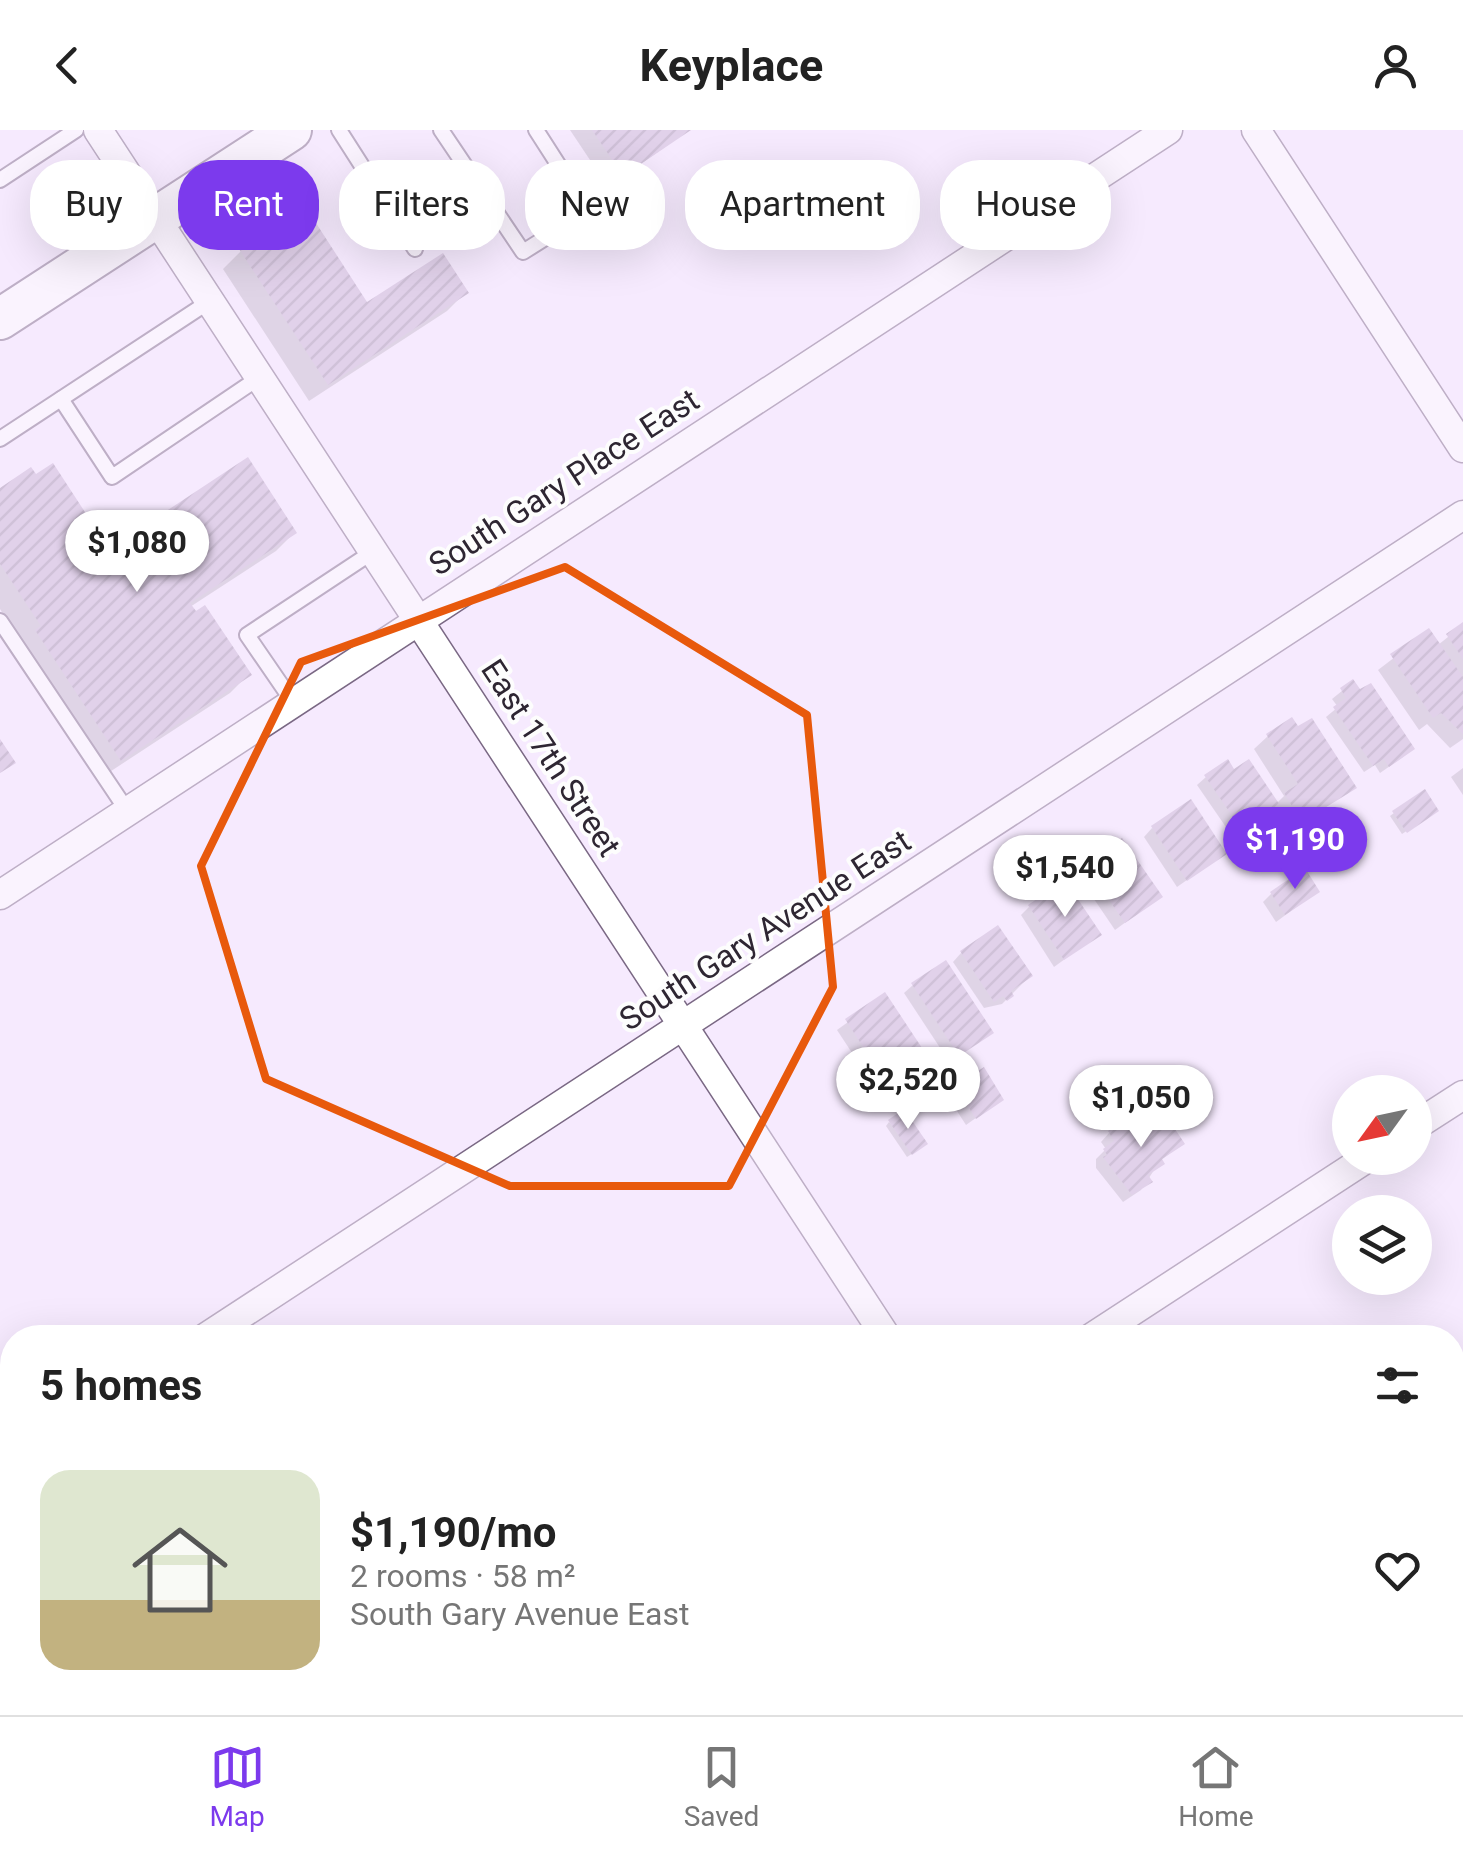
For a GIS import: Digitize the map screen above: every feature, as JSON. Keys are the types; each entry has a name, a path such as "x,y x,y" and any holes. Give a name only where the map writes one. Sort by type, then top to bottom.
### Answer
{"main road":[{"path":"158,217 291,130"},
{"path":"1,315 105,250"}],"street":[{"name":"East 17th Street","path":"98,130 118,160"},
{"name":"South Gary Place East","path":"0,895 1168,130"},
{"path":"1256,130 1463,448"},
{"name":"East 17th Street","path":"158,221 879,1325"},
{"name":"South Gary Avenue East","path":"225,1325 1463,515"},
{"path":"1432,1115 1463,1095"},
{"path":"1111,1325 1341,1175"}],"lane":[{"path":"0,180 76,130"},
{"path":"338,130 357,160"},
{"path":"441,130 523,252 588,211 536,130"},
{"path":"0,439 210,302"},
{"path":"60,400 112,477 260,377"},
{"path":"293,702 247,635 374,551"},
{"path":"0,621 128,812"}],"highlighted area":[{"path":"565,567 807,715 833,987 729,1186 510,1186 266,1079 201,866 301,662"}],"building":[{"path":"592,130 691,130 647,160 612,160"},
{"path":"319,228 367,302 443,253 469,293 328,385 240,250 319,250"},
{"path":"248,457 297,533 190,603 196,611 205,605 252,675 121,761 35,630 41,626 0,564 0,488 31,467 36,474 53,463 109,549"},
{"path":"1463,622 1463,659 1446,634"},
{"path":"1429,628 1463,677 1463,734 1441,713 1433,718 1390,654"},
{"path":"1353,679 1360,689 1371,683 1415,749 1389,767 1384,759 1373,766 1333,707 1346,698 1340,688"},
{"path":"1292,717 1298,726 1312,718 1357,788 1302,822 1284,793 1298,784 1266,734"},
{"path":"0,739 16,763 0,773"},
{"path":"1228,759 1234,769 1249,759 1288,817 1251,843 1204,775"},
{"path":"1425,789 1439,811 1407,833 1392,811"},
{"path":"1191,799 1227,854 1187,881 1151,826"},
{"path":"1110,838 1114,844 1122,838 1163,897 1125,923 1084,864 1095,857 1091,851"},
{"path":"1305,868 1320,892 1285,915 1270,892"},
{"path":"1065,880 1102,935 1064,960 1028,905"},
{"path":"998,925 1033,976 1011,991 1014,996 1007,1001 1003,996 994,1002 960,951"},
{"path":"946,960 994,1033 959,1056 911,983"},
{"path":"885,992 926,1054 885,1081 845,1019"},
{"path":"984,1067 1004,1100 976,1119 955,1086"},
{"path":"904,1109 928,1144 912,1155 888,1120"},
{"path":"1163,1111 1185,1144 1162,1159 1165,1164 1148,1175 1153,1182 1132,1195 1103,1157 1107,1155 1103,1149 1114,1141 1108,1131 1124,1120 1132,1131"}]}
